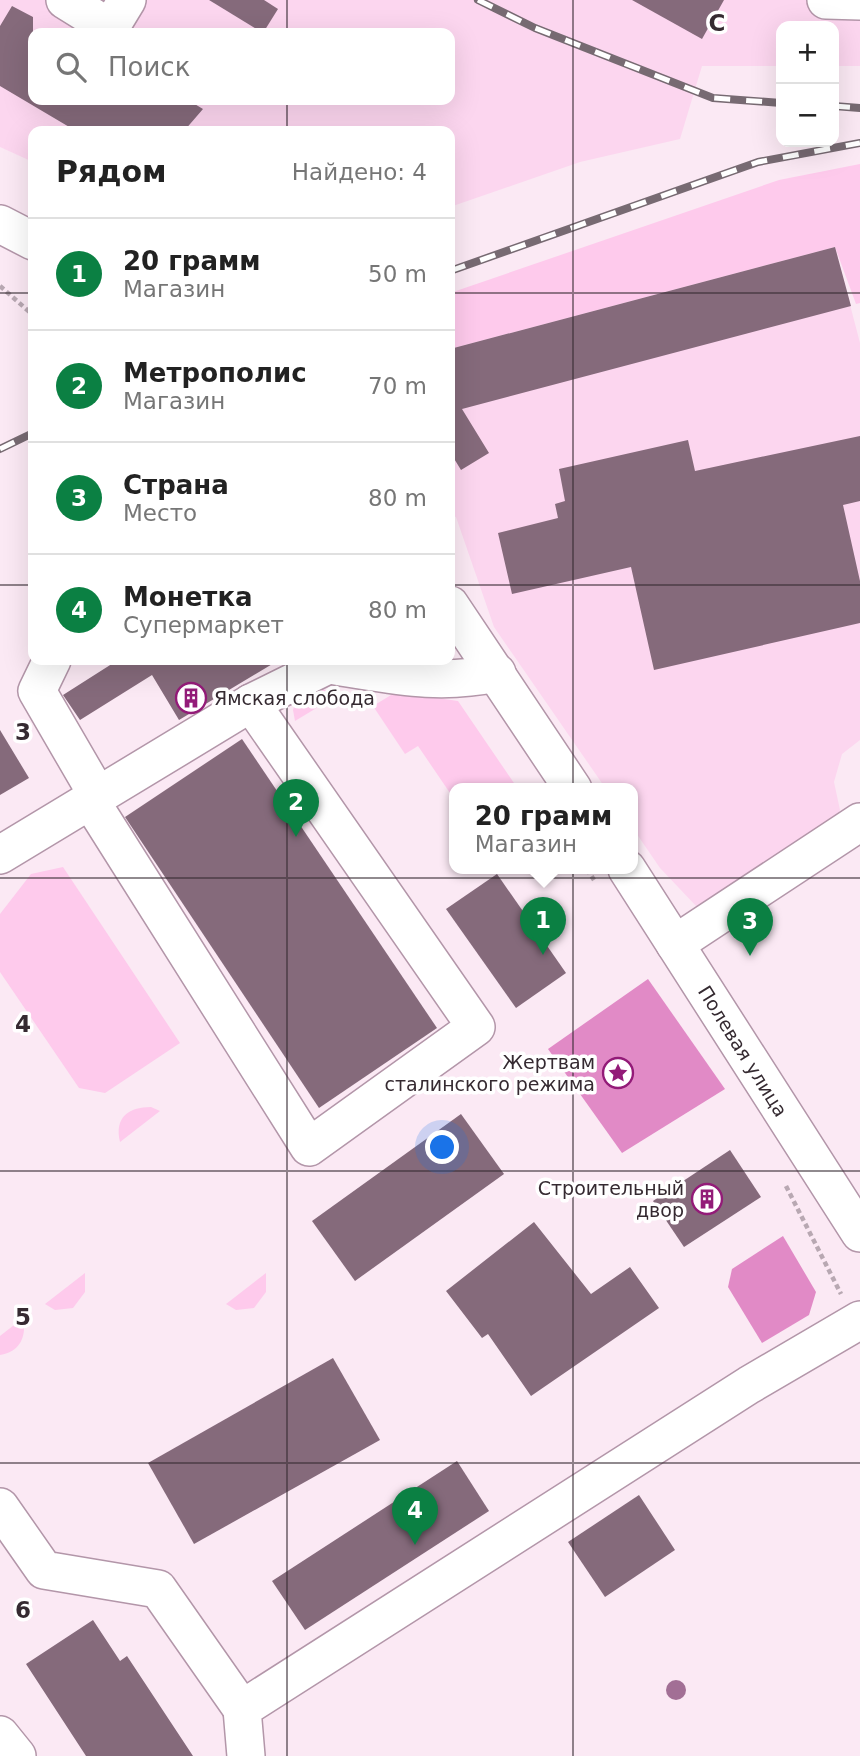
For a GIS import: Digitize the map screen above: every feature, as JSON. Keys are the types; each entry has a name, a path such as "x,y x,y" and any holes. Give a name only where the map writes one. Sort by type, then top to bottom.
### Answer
{"street":[{"path":"65,0 110,28 127,0"},
{"path":"826,0 860,1"},
{"path":"0,224 28,239"},
{"path":"455,612 569,783"},
{"path":"50,665 37,691 94,798 309,1147 475,1027 251,703"},
{"path":"0,855 251,703 321,665"},
{"path":"344,665 439,681 461,681 497,673"},
{"path":"675,944 860,822"},
{"name":"Полевая улица","path":"630,874 860,1233"},
{"path":"242,1709 749,1385 860,1320"},
{"path":"0,1507 44,1570 158,1589 242,1709 246,1756"},
{"path":"0,1735 18,1756"}],"path":[{"path":"0,286 28,311"}],"shaded area":[{"path":"0,0 860,0 860,66 839,66 839,21 776,21 776,66 702,66 680,139 580,162 455,205 455,126 28,126 28,160 0,147"},
{"path":"860,164 860,303 856,304 835,247 455,348 455,291 779,180"},
{"path":"835,247 860,343 860,740 842,754 834,782 840,810 828,832 697,907 660,868 638,836 638,783 602,783 494,627 455,517 455,348"},
{"path":"320,688 338,695 295,721 293,710 296,701"},
{"path":"396,692 458,701 514,783 449,783 449,792 418,746 405,754 373,706"},
{"path":"63,867 180,1043 105,1093 79,1088 0,972 0,914 31,874"},
{"path":"648,979 725,1089 622,1153 548,1049"},
{"path":"151,1107 160,1111 120,1142 121,1120 136,1109"},
{"path":"783,1236 816,1292 809,1315 762,1343 728,1287 732,1269"},
{"path":"85,1273 85,1292 73,1308 55,1310 45,1304"},
{"path":"266,1273 266,1292 254,1308 236,1310 226,1304"},
{"path":"23,1318 23,1337 17,1347 0,1355 0,1336"}],"building":[{"path":"209,0 264,0 278,9 266,28 255,28"},
{"path":"632,0 724,0 702,39"},
{"path":"12,6 33,17 33,28 28,28 28,103 0,86 0,26"},
{"path":"32,105 196,105 203,109 188,126 68,126"},
{"path":"835,247 851,306 462,409 489,453 461,470 455,460 455,348"},
{"path":"860,436 860,501 843,505 860,581 860,623 654,670 631,567 512,594 498,533 558,518 555,504 565,501 559,469 688,440 695,471"},
{"path":"110,665 271,665 179,720 152,675 80,720 63,695"},
{"path":"0,730 29,778 0,795"},
{"path":"242,739 437,1028 319,1108 125,817"},
{"path":"497,874 566,973 516,1008 446,909"},
{"path":"461,1114 504,1174 355,1281 312,1221"},
{"name":"Строительный двор","path":"730,1150 761,1197 684,1247 653,1201"},
{"path":"534,1222 591,1294 630,1267 659,1308 531,1396 488,1334 482,1338 446,1291"},
{"path":"333,1358 380,1440 194,1544 148,1463"},
{"path":"457,1461 489,1511 305,1630 272,1581"},
{"path":"639,1495 675,1550 605,1597 568,1542"},
{"path":"93,1620 120,1661 127,1656 193,1756 86,1756 26,1664"}],"railway":[{"path":"478,0 535,28 713,98 776,103"},
{"path":"839,106 860,108"},
{"path":"455,269 758,162 860,143"},
{"path":"0,449 28,435"}],"place":[{"name":"Ямская слобода","path":"191,698"},
{"name":"Метрополис","path":"296,837"},
{"name":"20 грамм","path":"543,955"},
{"name":"Страна","path":"750,956"},
{"name":"Жертвам сталинского режима","path":"618,1073"},
{"name":"Строительный двор","path":"707,1199"},
{"name":"Монетка","path":"415,1545"}]}
